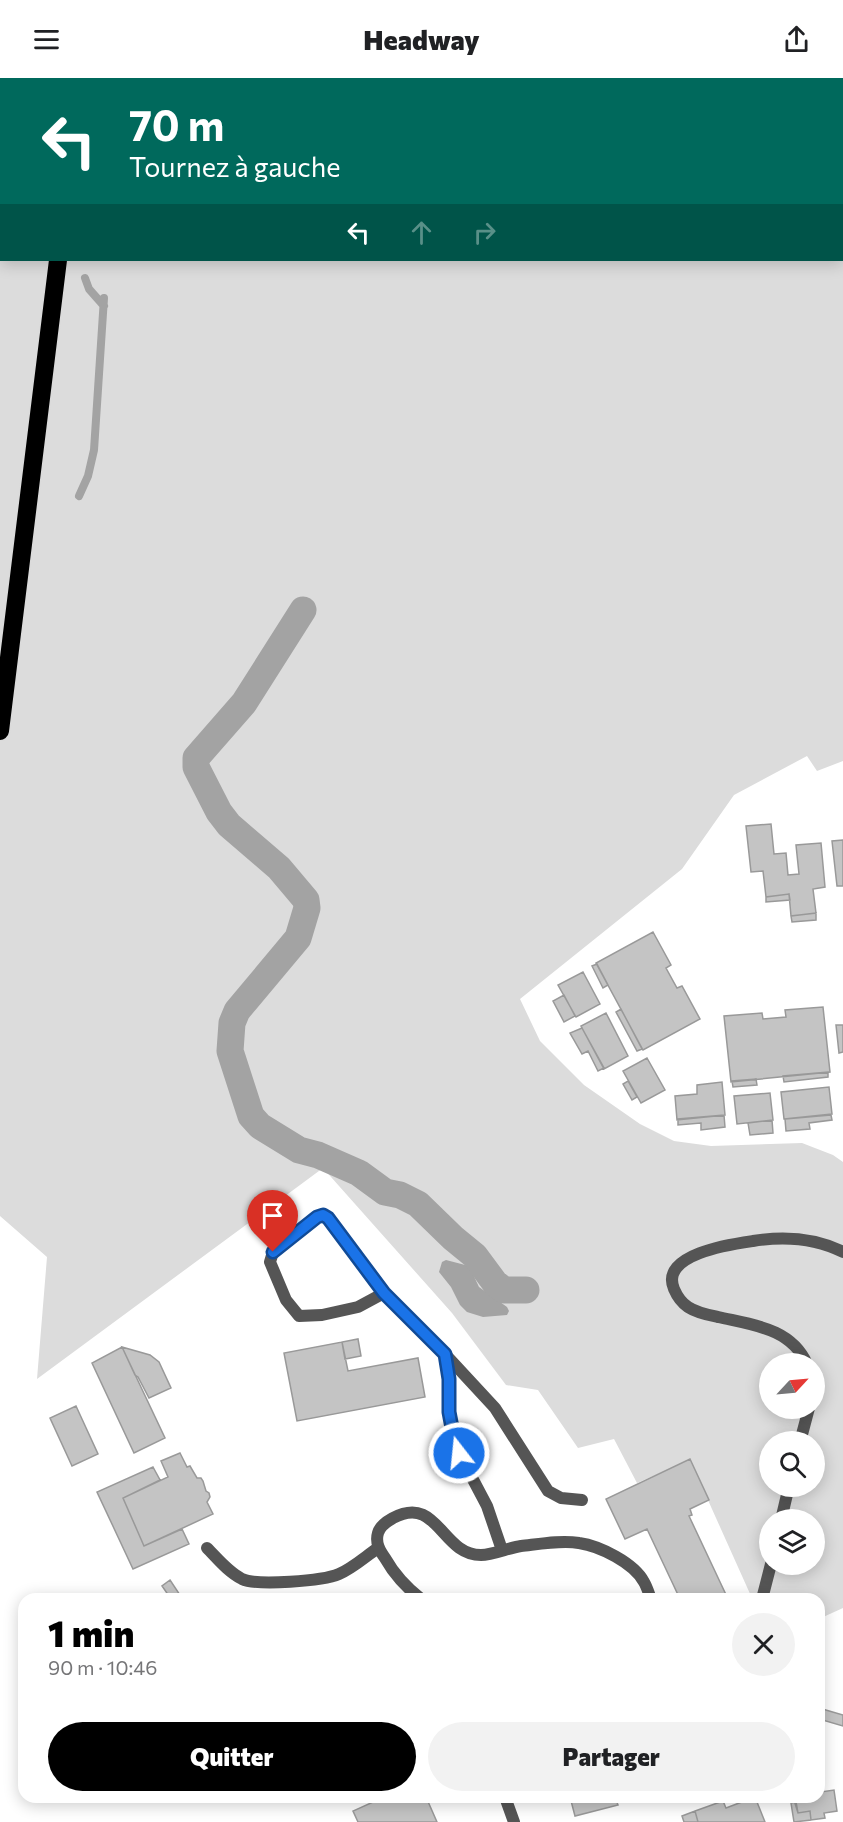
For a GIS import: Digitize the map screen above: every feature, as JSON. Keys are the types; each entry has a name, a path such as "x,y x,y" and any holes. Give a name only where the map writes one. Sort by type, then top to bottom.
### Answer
{"highway":[{"path":"0,731 58,261"}],"street":[{"path":"384,1293 358,1307 322,1315 299,1316 286,1300 270,1262 270,1256 317,1217 323,1215 328,1218 384,1293 495,1408 548,1491 561,1498 582,1500"},
{"path":"802,1353 788,1338 772,1330 702,1314 688,1307 678,1296 672,1284 673,1274 679,1264 704,1251 766,1239 792,1238 817,1242 843,1251"},
{"path":"445,1354 449,1379 449,1412 453,1433 459,1453 487,1506 502,1550"},
{"path":"414,1593 396,1574 378,1548 376,1538 380,1528 403,1513 412,1511 424,1514 459,1548 482,1555 556,1543 580,1543 619,1559 633,1568 644,1581 649,1593"},
{"path":"207,1548 233,1574 256,1583 320,1579 339,1574 378,1548"},
{"path":"764,1593 768,1575"},
{"path":"508,1803 514,1822"}],"shaded area":[{"path":"0,261 843,261 843,761 817,771 807,756 734,795 682,869 520,999 540,1041 584,1085 640,1124 674,1141 711,1146 802,1143 833,1155 843,1162 843,1608 825,1616 825,1593 750,1593 690,1460 637,1483 614,1439 578,1448 538,1390 506,1385 452,1313 323,1168 37,1379 47,1257 0,1216"},
{"path":"446,1260 469,1266 479,1287 507,1307 509,1311 507,1315 483,1317 467,1312 439,1272 442,1262"}],"building":[{"path":"771,824 774,854 786,853 788,875 799,874 796,845 821,843 825,887 813,889 816,913 791,916 789,894 766,897 763,871 751,872 746,826"},
{"path":"843,840 843,886 837,886 832,841"},
{"path":"789,894 790,900 766,902 766,897"},
{"path":"816,913 816,920 792,922 791,916"},
{"path":"653,932 671,965 666,968 677,988 682,986 700,1019 643,1050 596,963"},
{"path":"597,964 608,985 603,988 592,966"},
{"path":"583,972 600,1004 576,1017 558,985"},
{"path":"564,995 575,1016 564,1022 553,1001"},
{"path":"823,1007 830,1072 731,1082 724,1016 762,1013 763,1019 786,1017 785,1010"},
{"path":"621,1009 642,1049 637,1051 616,1012"},
{"path":"606,1013 628,1056 604,1069 581,1026"},
{"path":"836,1025 843,1025 843,1052 839,1053"},
{"path":"582,1028 604,1068 598,1071 588,1051 582,1054 570,1033"},
{"path":"647,1058 665,1090 641,1103 623,1071"},
{"path":"828,1072 828,1077 784,1082 783,1076"},
{"path":"756,1079 757,1085 733,1087 732,1081"},
{"path":"628,1081 637,1097 632,1100 623,1084"},
{"path":"722,1082 725,1115 677,1120 675,1096 697,1094 697,1085"},
{"path":"829,1087 832,1114 784,1119 781,1092"},
{"path":"770,1093 773,1120 737,1124 734,1096"},
{"path":"724,1115 725,1127 701,1130 701,1123 678,1125 678,1119"},
{"path":"831,1115 832,1120 809,1123 810,1129 786,1131 785,1119"},
{"path":"772,1120 773,1133 750,1135 748,1123"},
{"path":"358,1339 361,1356 345,1359 342,1342"},
{"path":"342,1342 348,1371 418,1358 425,1397 297,1421 284,1353"},
{"path":"122,1347 150,1355 159,1362 171,1388 149,1398"},
{"path":"122,1347 165,1438 134,1453 92,1363"},
{"path":"76,1406 98,1454 72,1466 50,1418"},
{"path":"180,1453 187,1467 190,1466 197,1478 203,1481 210,1497 207,1502 213,1514 144,1546 123,1498 168,1477 161,1461"},
{"path":"690,1459 709,1500 690,1509 692,1515 689,1516 725,1593 677,1593 647,1529 625,1539 606,1499"},
{"path":"153,1467 160,1480 123,1498 144,1546 182,1529 189,1544 133,1569 97,1492"},
{"path":"170,1580 179,1593 167,1593 162,1586"},
{"path":"825,1710 843,1715 843,1726 825,1721"},
{"path":"834,1790 837,1811 824,1813 825,1818 811,1820 810,1811 798,1813 795,1803 825,1803 825,1791"},
{"path":"371,1803 429,1803 437,1822 358,1822 353,1811"},
{"path":"572,1803 617,1803 618,1805 575,1816"},
{"path":"717,1803 724,1803 726,1808 739,1803 757,1803 765,1822 698,1822 695,1811"},
{"path":"791,1803 796,1803 798,1813 810,1811 811,1820 794,1822"},
{"path":"695,1811 698,1822 684,1822 682,1816"}],"waterway":[{"path":"85,278 89,289 104,306"},
{"path":"79,496 88,476 94,450 104,298"},
{"path":"303,610 244,703 196,758 196,767 219,812 229,825 279,868 306,900 307,908 298,938 237,1011 232,1023 230,1051 251,1116 260,1126 299,1150 318,1155 359,1173 385,1192 400,1195 418,1204 475,1256 495,1283 504,1290 526,1290"}],"route":[{"path":"273,1252 317,1217 323,1215 328,1218 384,1293 445,1354 449,1379 449,1412 459,1453"}]}
